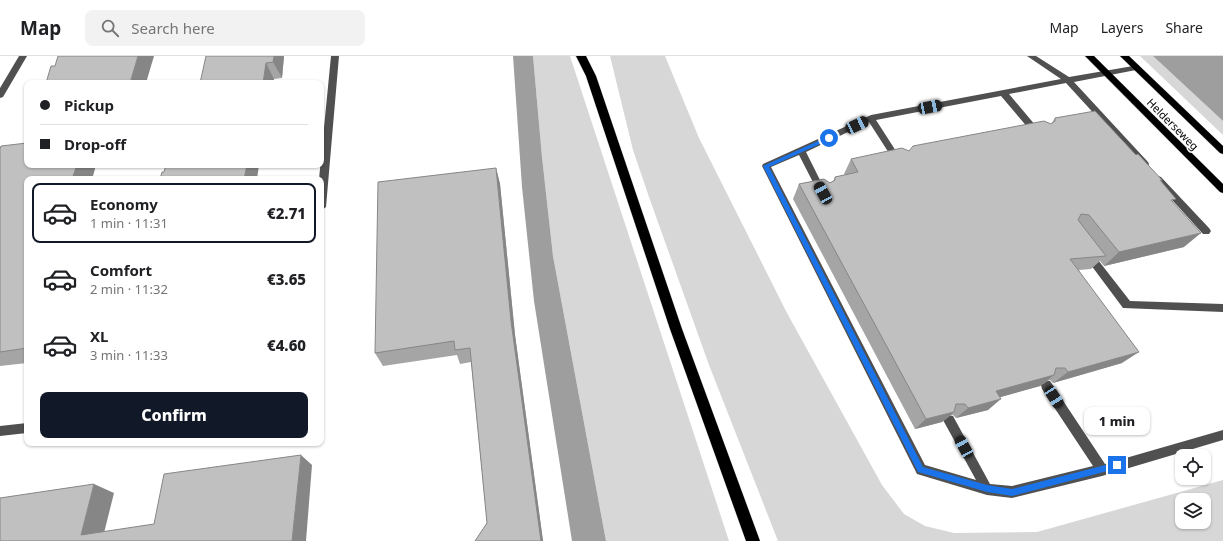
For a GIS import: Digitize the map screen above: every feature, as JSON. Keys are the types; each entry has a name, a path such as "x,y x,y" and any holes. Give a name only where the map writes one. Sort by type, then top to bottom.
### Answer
{"highway":[{"path":"581,56 591,76 676,329 753,541"},
{"path":"591,56 591,76"}],"main road":[{"name":"Helderseweg","path":"1089,56 1223,190"},
{"name":"Helderseweg","path":"1124,56 1223,151"}],"street":[{"path":"0,95 23,56"},
{"path":"324,176 335,56"},
{"path":"1031,56 1068,80 1206,231"},
{"path":"1136,67 871,118 766,166 921,470 987,488 1012,492 1102,470 1223,435"},
{"path":"1003,93 1039,135"},
{"path":"871,118 900,162"},
{"path":"801,151 823,193"},
{"path":"1081,245 1127,305 1223,308"},
{"path":"1046,385 1102,470"},
{"path":"949,420 987,488"},
{"path":"0,431 24,428"}],"shaded area":[{"path":"513,56 533,56 553,256 606,541 572,541 534,301 522,187"},
{"path":"533,56 570,56 729,541 606,541 553,256"},
{"path":"610,56 665,56 699,138 787,313 882,485 904,514 925,526 954,533 1037,532 1175,493 1175,529 1211,529 1211,493 1176,493 1205,485 1211,485 1211,483 1223,480 1223,541 778,541 709,365 633,150"},
{"path":"1140,56 1153,56 1223,121 1223,135"},
{"path":"1153,56 1223,56 1223,121"}],"building":[{"path":"58,56 138,56 131,80 47,80 51,66 55,66"},
{"path":"206,56 274,56 273,62 266,63 263,80 201,80"},
{"path":"1095,111 1136,155 1138,154 1162,180 1160,180 1176,199 1171,200 1201,233 1119,252 1089,215 1081,214 1078,220 1106,256 1070,259 1139,352 1068,372 1065,368 1056,368 1054,375 996,391 1001,399 968,408 965,404 956,404 954,412 926,419 799,184 824,179 830,183 835,180 835,177 858,172 851,159 902,148 909,151 913,146 1044,121 1051,124 1055,121 1055,118"},
{"path":"24,143 24,168 76,168 73,176 24,176 24,348 0,352 0,149 1,146"},
{"path":"165,168 246,168 245,176 161,176 162,172 164,172"},
{"path":"496,168 511,321 541,541 475,541 487,523 470,348 455,350 454,341 375,353 378,182"},
{"path":"301,455 292,541 0,541 0,498 94,484 81,535 154,524 164,474"}],"route":[{"path":"829,138 766,166 921,470 987,488 1012,492 1117,465"}]}
